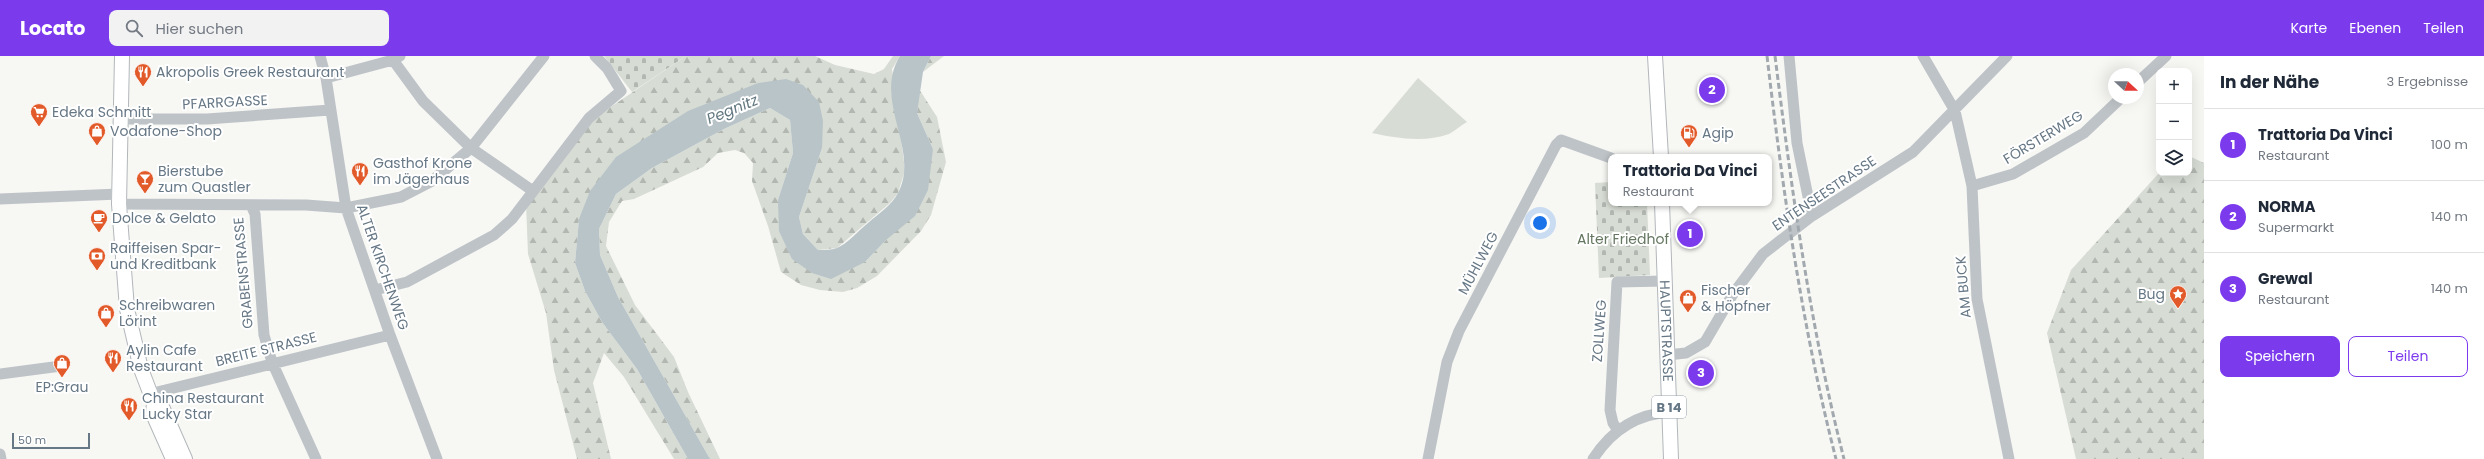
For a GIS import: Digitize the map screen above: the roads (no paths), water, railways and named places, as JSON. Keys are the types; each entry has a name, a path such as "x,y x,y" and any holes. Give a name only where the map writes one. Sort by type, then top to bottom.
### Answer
{"main road":[{"path":"122,56 119,199 127,309 134,345 151,398 152,414 173,459"},
{"path":"1655,56 1661,154"},
{"name":"HAUPTSTRASSE","path":"1662,206 1671,459"},
{"path":"151,398 162,409 185,459"}],"street":[{"name":"ALTER KIRCHENWEG","path":"320,56 326,78 346,208 390,335 437,459"},
{"name":"GRABENSTRASSE","path":"0,199 119,199 346,208 401,197 432,181 471,148 544,56"},
{"path":"375,290 406,282 494,235 512,219 589,118 621,91 608,68 595,56"},
{"path":"1789,56 1797,143 1812,216"},
{"name":"AM BUCK","path":"1924,56 1954,111 1972,186 1977,299 2009,459"},
{"name":"ENTENSEESTRASSE","path":"1667,356 1686,353 1705,342 1733,294 1763,254 1812,216 1913,152 2007,56"},
{"path":"2144,76 2166,56"},
{"path":"326,78 396,58 423,101 471,148 532,191"},
{"name":"FÖRSTERWEG","path":"1972,186 2014,174 2084,133 2115,104"},
{"name":"PFARRGASSE","path":"121,119 207,119 330,110"},
{"name":"MÜHLWEG","path":"1430,458 1447,362 1459,331 1556,145 1561,140 1608,157"},
{"name":"GRABENSTRASSE","path":"251,205 255,214 262,322 272,362 316,459"},
{"name":"ZOLLWEG","path":"1617,429 1613,423 1610,410 1617,282 1665,281"},
{"name":"BREITE STRASSE","path":"151,398 272,362 390,335"},
{"path":"0,374 61,366"},
{"path":"1593,459 1617,429 1657,413 1670,412"},
{"path":"0,454 1,459"}],"water":[{"name":"Pegnitz","path":"900,56 931,56 923,72 917,113 933,149 928,190 915,216 886,240 865,262 831,279 812,273 792,259 779,231 778,200 793,153 790,120 770,108 724,129 652,168 616,194 599,229 600,255 618,297 710,459 688,459 637,369 602,322 585,291 575,263 579,219 590,191 616,157 688,111 758,83 786,79 803,85 819,102 823,121 822,148 799,217 803,234 818,250 830,250 837,248 849,240 892,201 898,193 904,177 904,160 893,108 891,90 893,73"}],"railway":[{"path":"1767,56 1787,208 1803,309 1836,459"},
{"path":"1775,56 1803,259 1821,359 1844,459"}],"place":[{"name":"Akropolis Greek Restaurant","path":"143,87"},
{"name":"NORMA","path":"1712,90"},
{"name":"Edeka Schmitt","path":"39,127"},
{"name":"Vodafone-Shop","path":"97,146"},
{"name":"Agip","path":"1689,148"},
{"name":"Gasthof Krone im Jägerhaus","path":"360,186"},
{"name":"Bierstube zum Quastler","path":"145,194"},
{"name":"Dolce & Gelato","path":"99,233"},
{"name":"Trattoria Da Vinci","path":"1690,234"},
{"name":"Raiffeisen Spar- und Kreditbank","path":"97,271"},
{"name":"Bug","path":"2178,309"},
{"name":"Fischer & Höpfner","path":"1688,313"},
{"name":"Schreibwaren Lörint","path":"106,328"},
{"name":"Aylin Cafe Restaurant","path":"113,373"},
{"name":"Grewal","path":"1701,373"},
{"name":"EP:Grau","path":"62,378"},
{"name":"China Restaurant Lucky Star","path":"129,421"}],"park label":[{"name":"Alter Friedhof","path":"1623,239"}]}
